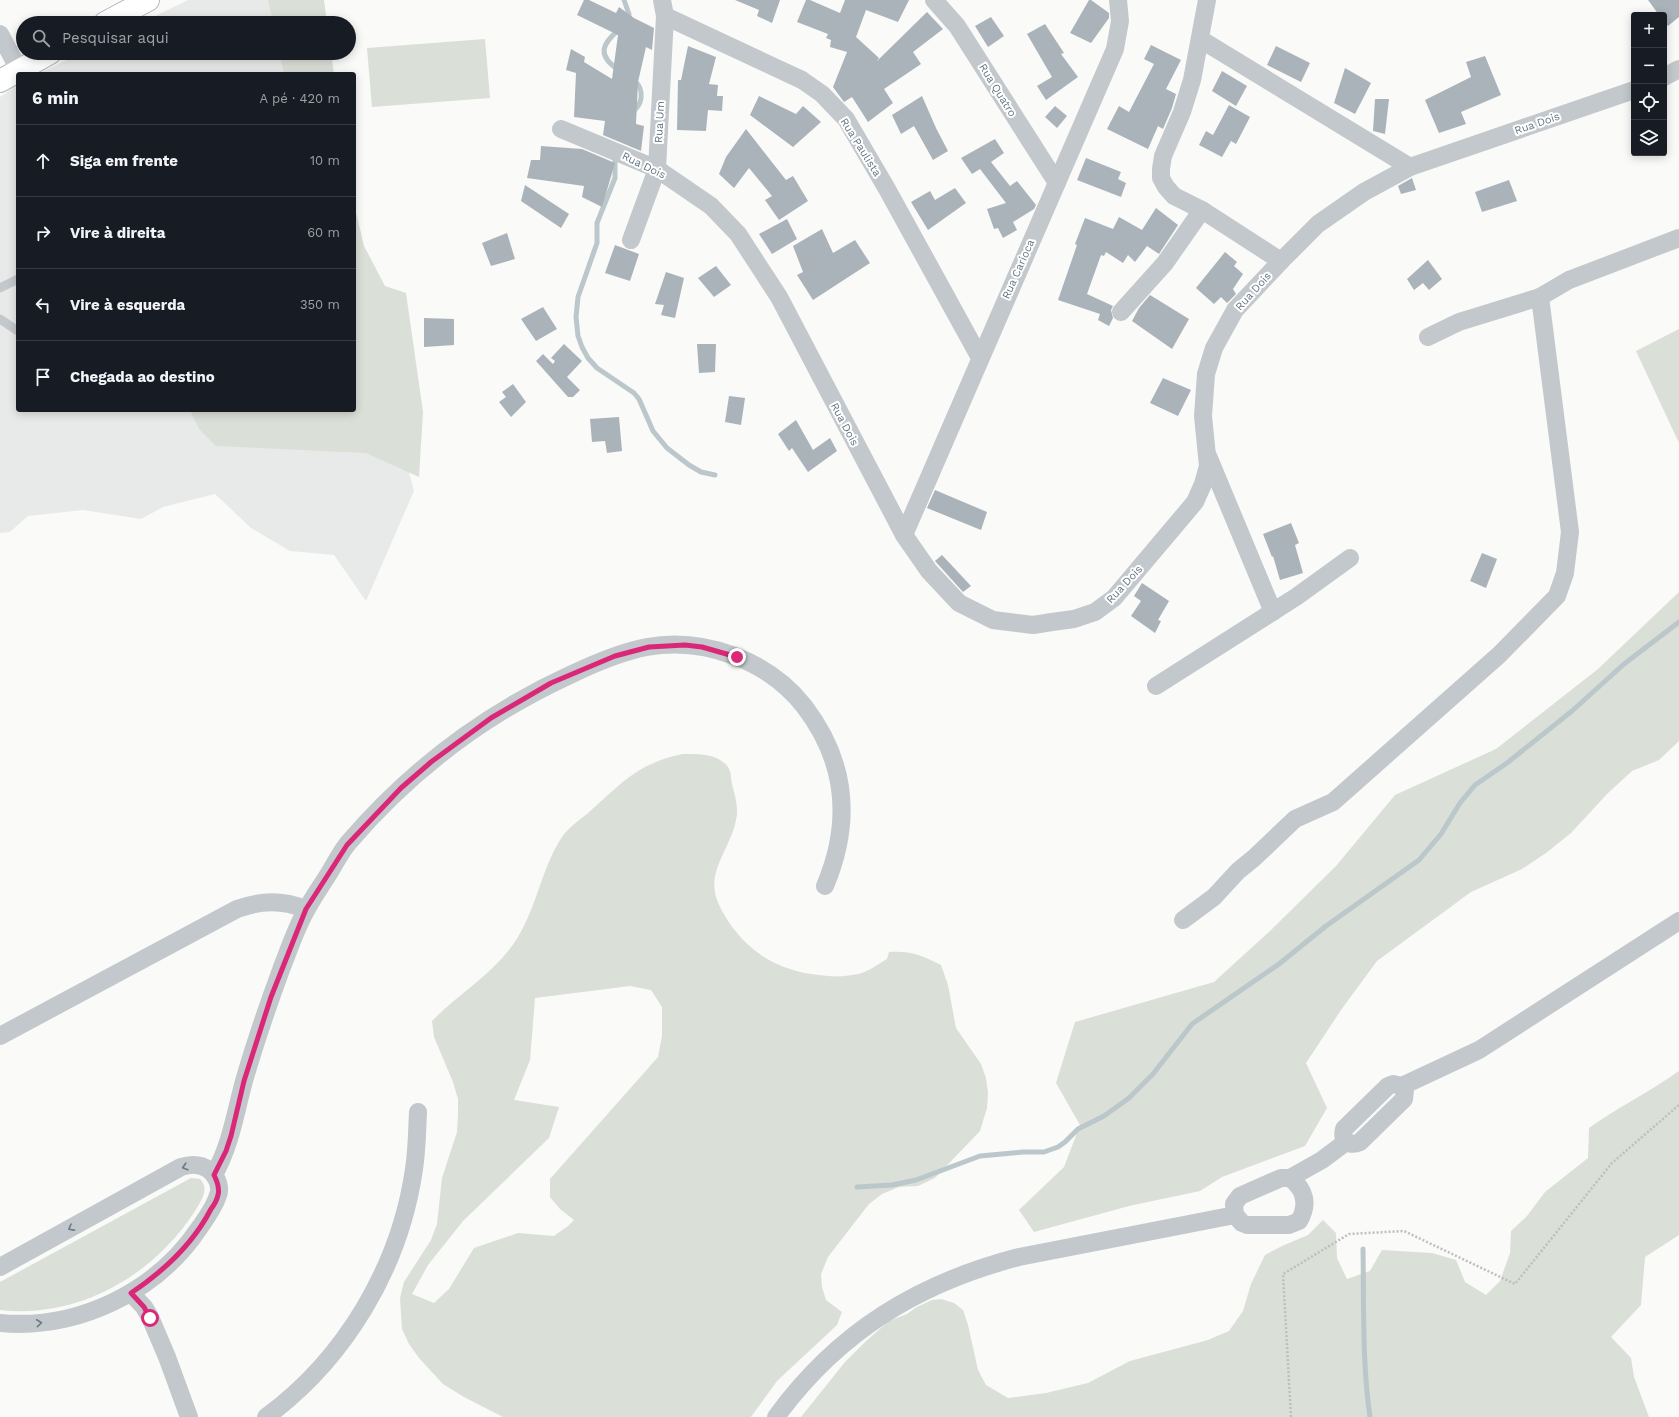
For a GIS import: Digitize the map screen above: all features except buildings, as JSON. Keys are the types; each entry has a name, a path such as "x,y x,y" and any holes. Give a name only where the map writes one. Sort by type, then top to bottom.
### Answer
{"main road":[{"path":"119,16 148,0"},
{"path":"0,81 37,60"}],"street":[{"name":"Rua Quatro","path":"934,0 957,26 1057,183"},
{"name":"Rua Carioca","path":"904,535 1115,49 1120,21 1118,0"},
{"path":"1206,0 1192,80 1182,112 1163,156 1161,169 1162,178 1166,187 1174,196 1202,210 1280,261"},
{"name":"Rua Um","path":"631,240 657,169 664,8"},
{"name":"Rua Paulista","path":"664,8 802,80 822,94 846,119 887,189 980,358"},
{"path":"0,34 19,70"},
{"path":"1200,39 1410,167"},
{"path":"1667,75 1679,69"},
{"name":"Rua Dois","path":"561,129 657,169 711,206 738,234 779,297 904,535 929,571 960,603 976,612 993,620 1033,625 1074,619 1096,612 1114,598 1195,502 1203,484 1208,466 1203,416 1206,374 1214,348 1235,310 1280,261 1318,224 1364,192 1410,167 1631,91"},
{"path":"1121,312 1165,263 1202,210"},
{"path":"1428,337 1459,322 1540,297 1569,280 1679,238"},
{"path":"1183,920 1214,897 1238,871 1296,819 1333,802 1499,655 1557,596 1565,573 1570,532 1540,297"},
{"path":"1206,452 1273,612"},
{"path":"1156,686 1273,612 1350,558"},
{"path":"214,1175 226,1151 244,1081 271,997 306,909 347,845 401,788 462,737 521,700 582,669 632,650 667,645 685,645 714,650 737,657 753,664 786,687 812,716 822,733 831,751 841,790 842,810 838,849 824,886"},
{"path":"0,1036 237,909 265,902 280,902 306,909"},
{"path":"1290,1178 1300,1187 1305,1200 1305,1207 1299,1221 1289,1225 1247,1225 1237,1220 1234,1204 1240,1196 1281,1178 1290,1178 1322,1160 1346,1142 1350,1144 1360,1142 1404,1099 1404,1090 1402,1086 1478,1050 1679,921"},
{"path":"266,1417 294,1394 333,1353 350,1330 380,1280 401,1226 409,1198 414,1170 418,1112"},
{"path":"0,1267 189,1164 207,1168 214,1175 218,1183 219,1194 195,1234 166,1267 131,1293 92,1311 71,1318 29,1324 0,1323"},
{"path":"776,1417 807,1379 847,1341 892,1309 941,1283 992,1264 1019,1257 1235,1215"},
{"path":"131,1293 144,1307 150,1318 167,1357 189,1417"}],"lane":[{"path":"0,288 16,280"},
{"path":"0,319 16,330"}],"path":[{"path":"1291,1417 1283,1274 1348,1234 1404,1231 1515,1284 1612,1163 1679,1105"}],"shaded area":[{"path":"188,0 272,0 275,16 155,16"},
{"path":"268,0 324,0 326,16 271,16"},
{"path":"485,39 490,98 372,107 367,48"},
{"path":"67,60 285,60 288,72 42,72"},
{"path":"281,60 332,60 334,72 284,72"},
{"path":"16,85 16,412 356,412 356,395 367,315 414,491 366,601 334,555 290,551 251,528 215,494 163,507 141,519 83,510 28,516 10,532 0,533 0,97"},
{"path":"356,212 364,246 385,286 406,293 423,412 419,477 366,453 216,446 199,429 191,412 356,412"},
{"path":"1679,329 1679,443 1636,351"},
{"path":"1679,592 1679,741 1659,760 1632,771 1608,793 1571,833 1546,853 1522,869 1471,892 1377,961 1341,1010 1306,1063 1327,1108 1305,1146 1222,1177 1200,1191 1129,1206 1034,1232 1019,1210 1064,1167 1080,1125 1056,1083 1075,1022 1214,982 1270,931 1336,866 1395,795 1496,749 1598,669"},
{"path":"683,754 707,755 724,762 729,769 736,802 737,816 733,830 717,867 714,887 720,908 739,935 758,953 768,960 792,970 805,973 843,976 862,973 887,959 889,952 916,954 941,965 948,985 956,1028 981,1064 986,1078 988,1093 987,1108 980,1131 935,1178 918,1186 899,1187 882,1194 869,1204 828,1257 821,1274 822,1287 826,1300 842,1312 837,1325 777,1381 751,1417 503,1417 464,1397 443,1384 419,1358 409,1344 402,1329 400,1298 404,1282 431,1240 437,1224 442,1178 457,1132 458,1099 453,1082 434,1037 432,1021 500,961 518,937 530,913 549,861 562,837 568,830 630,776 653,763","holes":["630,986 651,990 662,1007 662,1036 658,1057 550,1179 550,1197 560,1209 574,1220 554,1236 518,1233 474,1248 449,1289 434,1303 412,1294 428,1265 463,1221 549,1138 559,1107 514,1100 530,1060 535,998"]},
{"path":"1679,1071 1679,1235 1645,1257 1641,1305 1611,1337 1631,1358 1634,1377 1649,1417 801,1417 845,1362 865,1342 889,1321 907,1314 917,1307 932,1300 941,1299 954,1303 963,1310 968,1325 978,1370 986,1385 1008,1398 1046,1393 1088,1383 1130,1361 1208,1340 1229,1331 1243,1311 1251,1284 1265,1255 1308,1235 1323,1220 1336,1233 1337,1258 1347,1279 1370,1271 1382,1250 1432,1253 1456,1260 1465,1282 1486,1295 1500,1281 1510,1253 1511,1231 1527,1216 1545,1192 1588,1158 1589,1128"},
{"path":"191,1178 200,1179 203,1183 204,1195 200,1203 178,1234 158,1255 135,1273 111,1288 85,1300 57,1307 29,1311 0,1310 0,1282"}],"waterway":[{"path":"624,0 629,14 629,19"},
{"path":"619,70 607,60 604,50 609,40 620,29"},
{"path":"631,113 638,106 641,97 640,88 634,80"},
{"path":"615,156 615,178 597,223 597,243 578,297 576,317 578,336 588,358 597,368 634,393 639,399 653,431 667,448 689,465 701,472 715,475"},
{"path":"857,1187 892,1185 916,1180 980,1156 1023,1152 1044,1152 1058,1147 1078,1129 1104,1116 1129,1098 1153,1074 1192,1024 1279,964 1326,926 1419,860 1441,834 1460,803 1475,785 1507,763 1572,711 1624,664 1679,622"},
{"path":"1363,1249 1365,1354 1367,1396 1370,1417"}],"route":[{"path":"150,1318 144,1307 131,1293 149,1281 182,1251 207,1216 219,1194 218,1183 214,1175 226,1151 231,1136 244,1081 271,997 306,909 347,845 401,788 462,737 491,718 551,683 615,656 632,650 649,647 685,645 720,651 737,657"}]}
